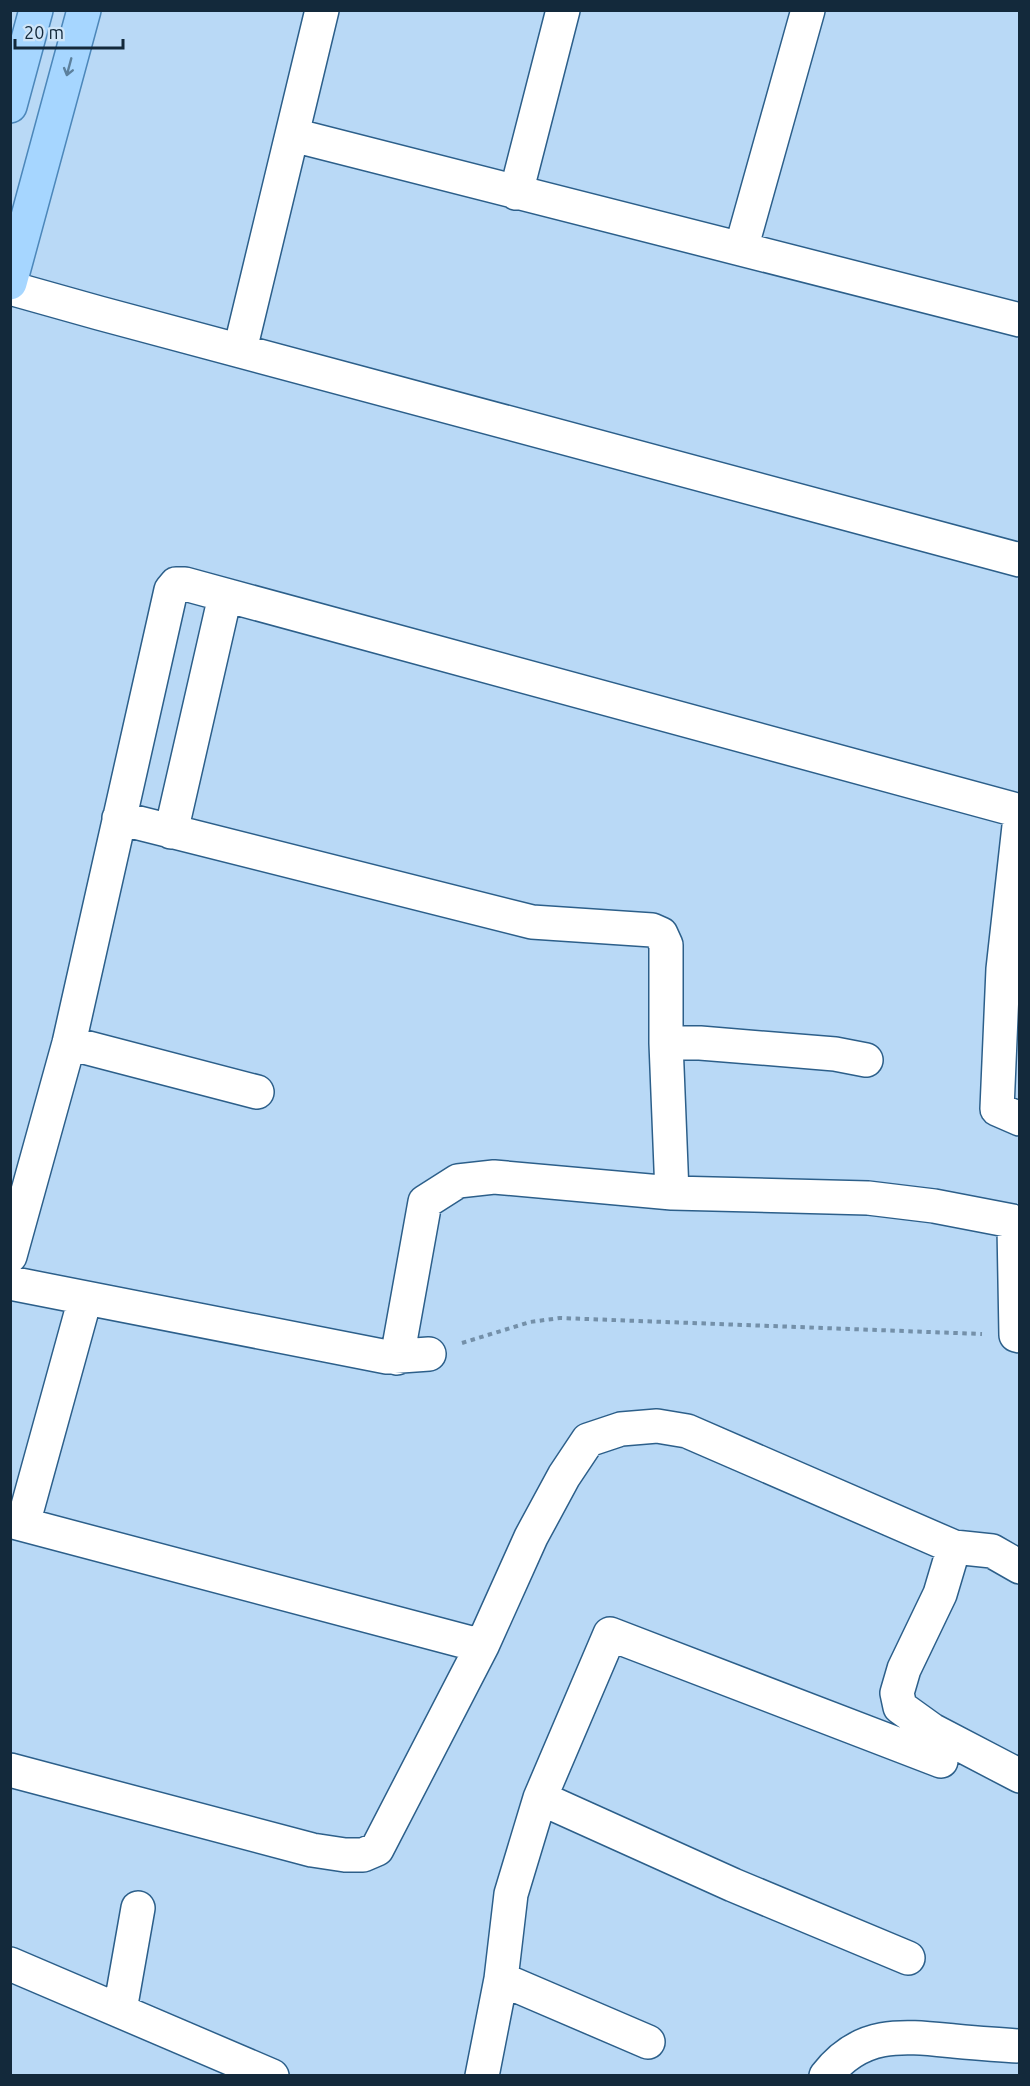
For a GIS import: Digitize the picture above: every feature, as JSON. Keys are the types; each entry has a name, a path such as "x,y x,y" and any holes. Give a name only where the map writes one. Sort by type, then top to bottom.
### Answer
{"main road":[{"path":"10,106 36,10"},
{"path":"10,285 84,10"}],"street":[{"path":"240,350 322,10"},
{"path":"516,193 562,10"},
{"path":"741,249 808,10"},
{"path":"293,135 1020,320"},
{"path":"10,285 240,350 1020,560"},
{"path":"10,1256 69,1043 171,590 176,584 185,584 1020,811"},
{"path":"171,832 225,596"},
{"path":"1020,816 1012,971 997,1108 1020,1119"},
{"path":"119,818 532,922 647,929 656,932 663,937 666,945 666,1043 672,1193"},
{"path":"69,1043 257,1092"},
{"path":"666,1043 700,1043 812,1052 866,1060"},
{"path":"10,1282 85,1299 377,1355 413,1356 425,1202 458,1180 494,1177 672,1193 868,1198 934,1206 1012,1221 1018,1336"},
{"path":"85,1299 17,1522 482,1646"},
{"path":"10,1770 312,1850 363,1855 377,1849 482,1646 531,1537 564,1476 588,1440 621,1428 657,1426 687,1431 954,1546 992,1551 1020,1567"},
{"path":"954,1546 940,1594 904,1669 897,1693 900,1707 933,1730 1020,1776"},
{"path":"482,2076 501,1979 511,1894 540,1798 610,1634 941,1761"},
{"path":"540,1798 732,1884 908,1958"},
{"path":"120,2010 138,1908"},
{"path":"10,1964 260,2073"},
{"path":"501,1979 648,2042"},
{"path":"826,2076 853,2050 871,2041 896,2037 1020,2046"}],"path":[{"path":"413,1356 530,1322 560,1318 1018,1336"}]}
